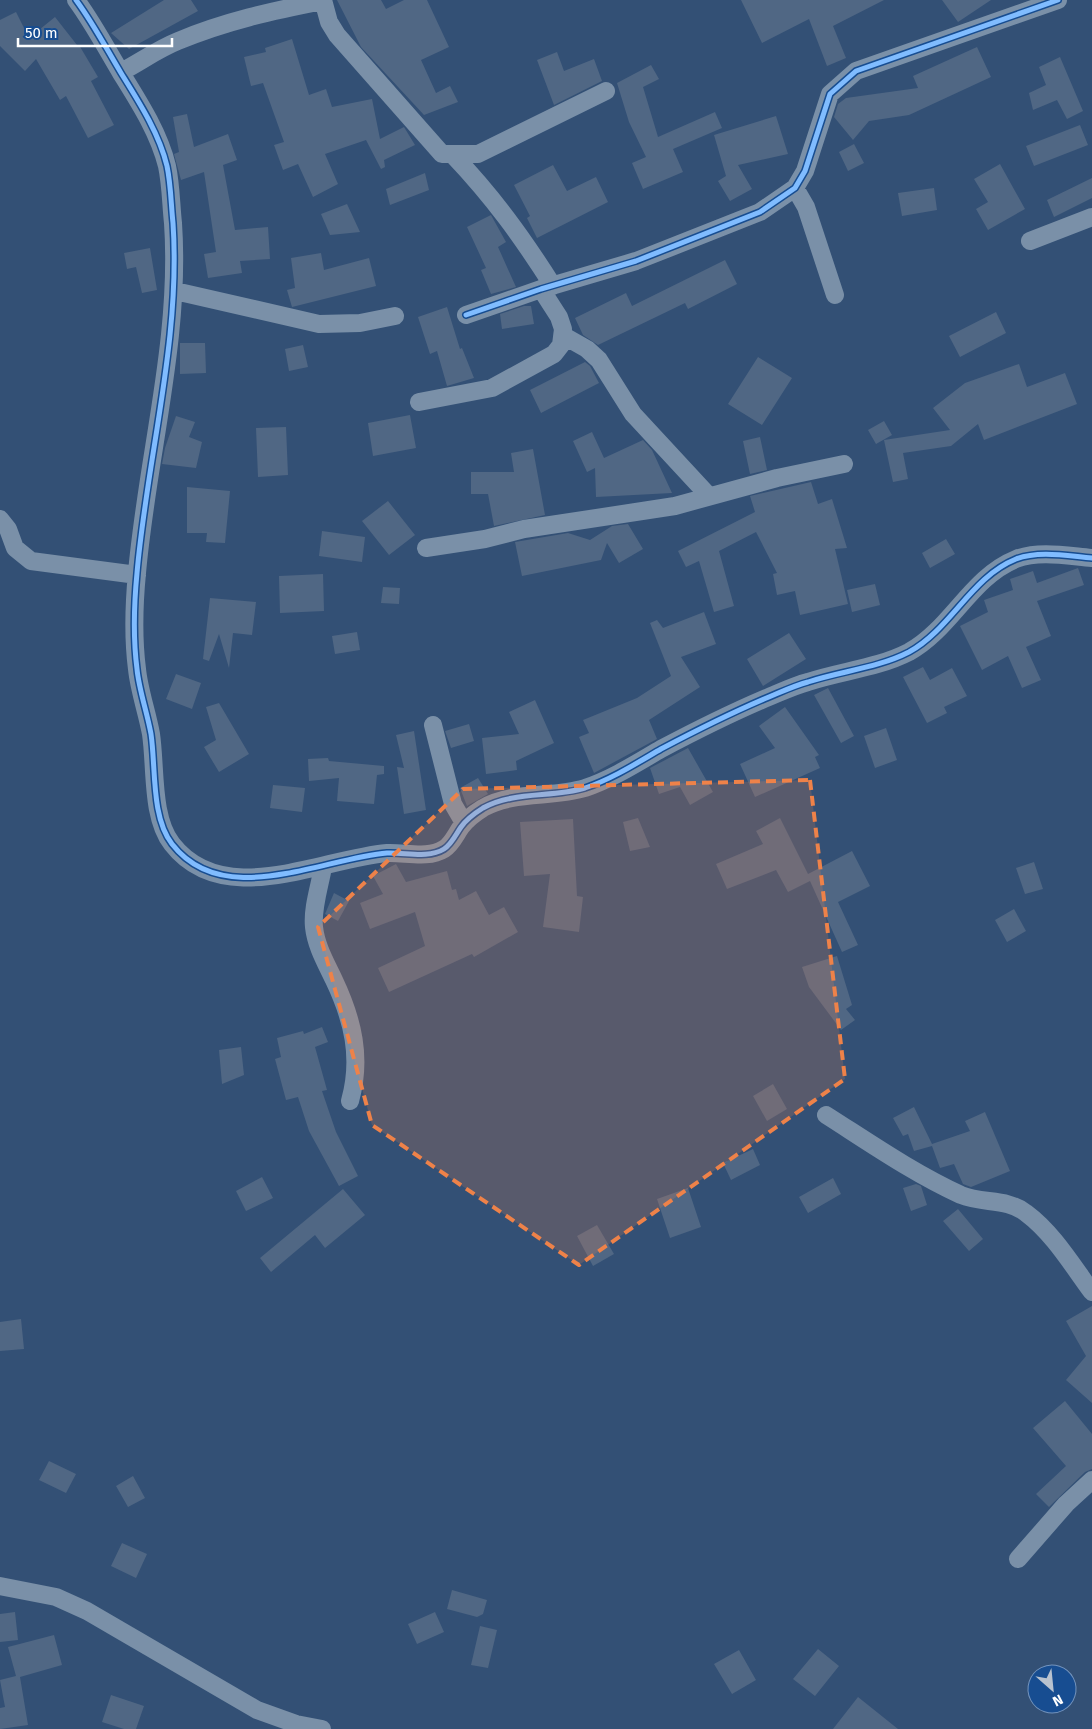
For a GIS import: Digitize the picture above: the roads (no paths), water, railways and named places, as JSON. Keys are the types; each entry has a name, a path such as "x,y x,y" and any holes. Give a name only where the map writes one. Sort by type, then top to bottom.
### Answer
{"street":[{"path":"76,0 139,100 167,164 174,248 175,291 172,329 151,459 137,575 135,610 137,670 150,730 159,819 169,841 189,863 218,876 251,878 323,867 391,853 429,854 444,849 453,840 464,823 485,806 542,793 582,789 614,775 760,700 807,682 909,652 944,626 977,587 1017,558 1041,554 1092,558"},
{"path":"466,315 547,287 636,261 752,215 795,188 805,172 830,94 842,81 856,71 1058,0"},
{"path":"121,72 177,41 220,25 260,12 323,1 329,22 337,35 430,143 442,154 478,154 606,91"},
{"path":"420,402 492,388 554,354 562,345 564,336 559,317 547,287 518,232 490,193 453,155"},
{"path":"795,188 806,207 835,295"},
{"path":"1030,241 1092,218"},
{"path":"175,291 319,324 360,323 395,316"},
{"path":"564,336 588,349 599,360 633,414 708,495"},
{"path":"426,548 485,539 552,524 675,506 708,495 844,464"},
{"path":"0,519 8,529 15,548 31,561 137,575"},
{"path":"433,725 454,804 464,823"},
{"path":"323,867 313,926 318,946 348,1015 356,1051 356,1079 350,1101"},
{"path":"826,1115 900,1163 962,1195 985,1202 1009,1203 1025,1212 1042,1227 1092,1292"},
{"path":"1018,1559 1066,1504 1092,1480"},
{"path":"0,1586 56,1597 86,1611 257,1710 296,1724 322,1729"}]}
